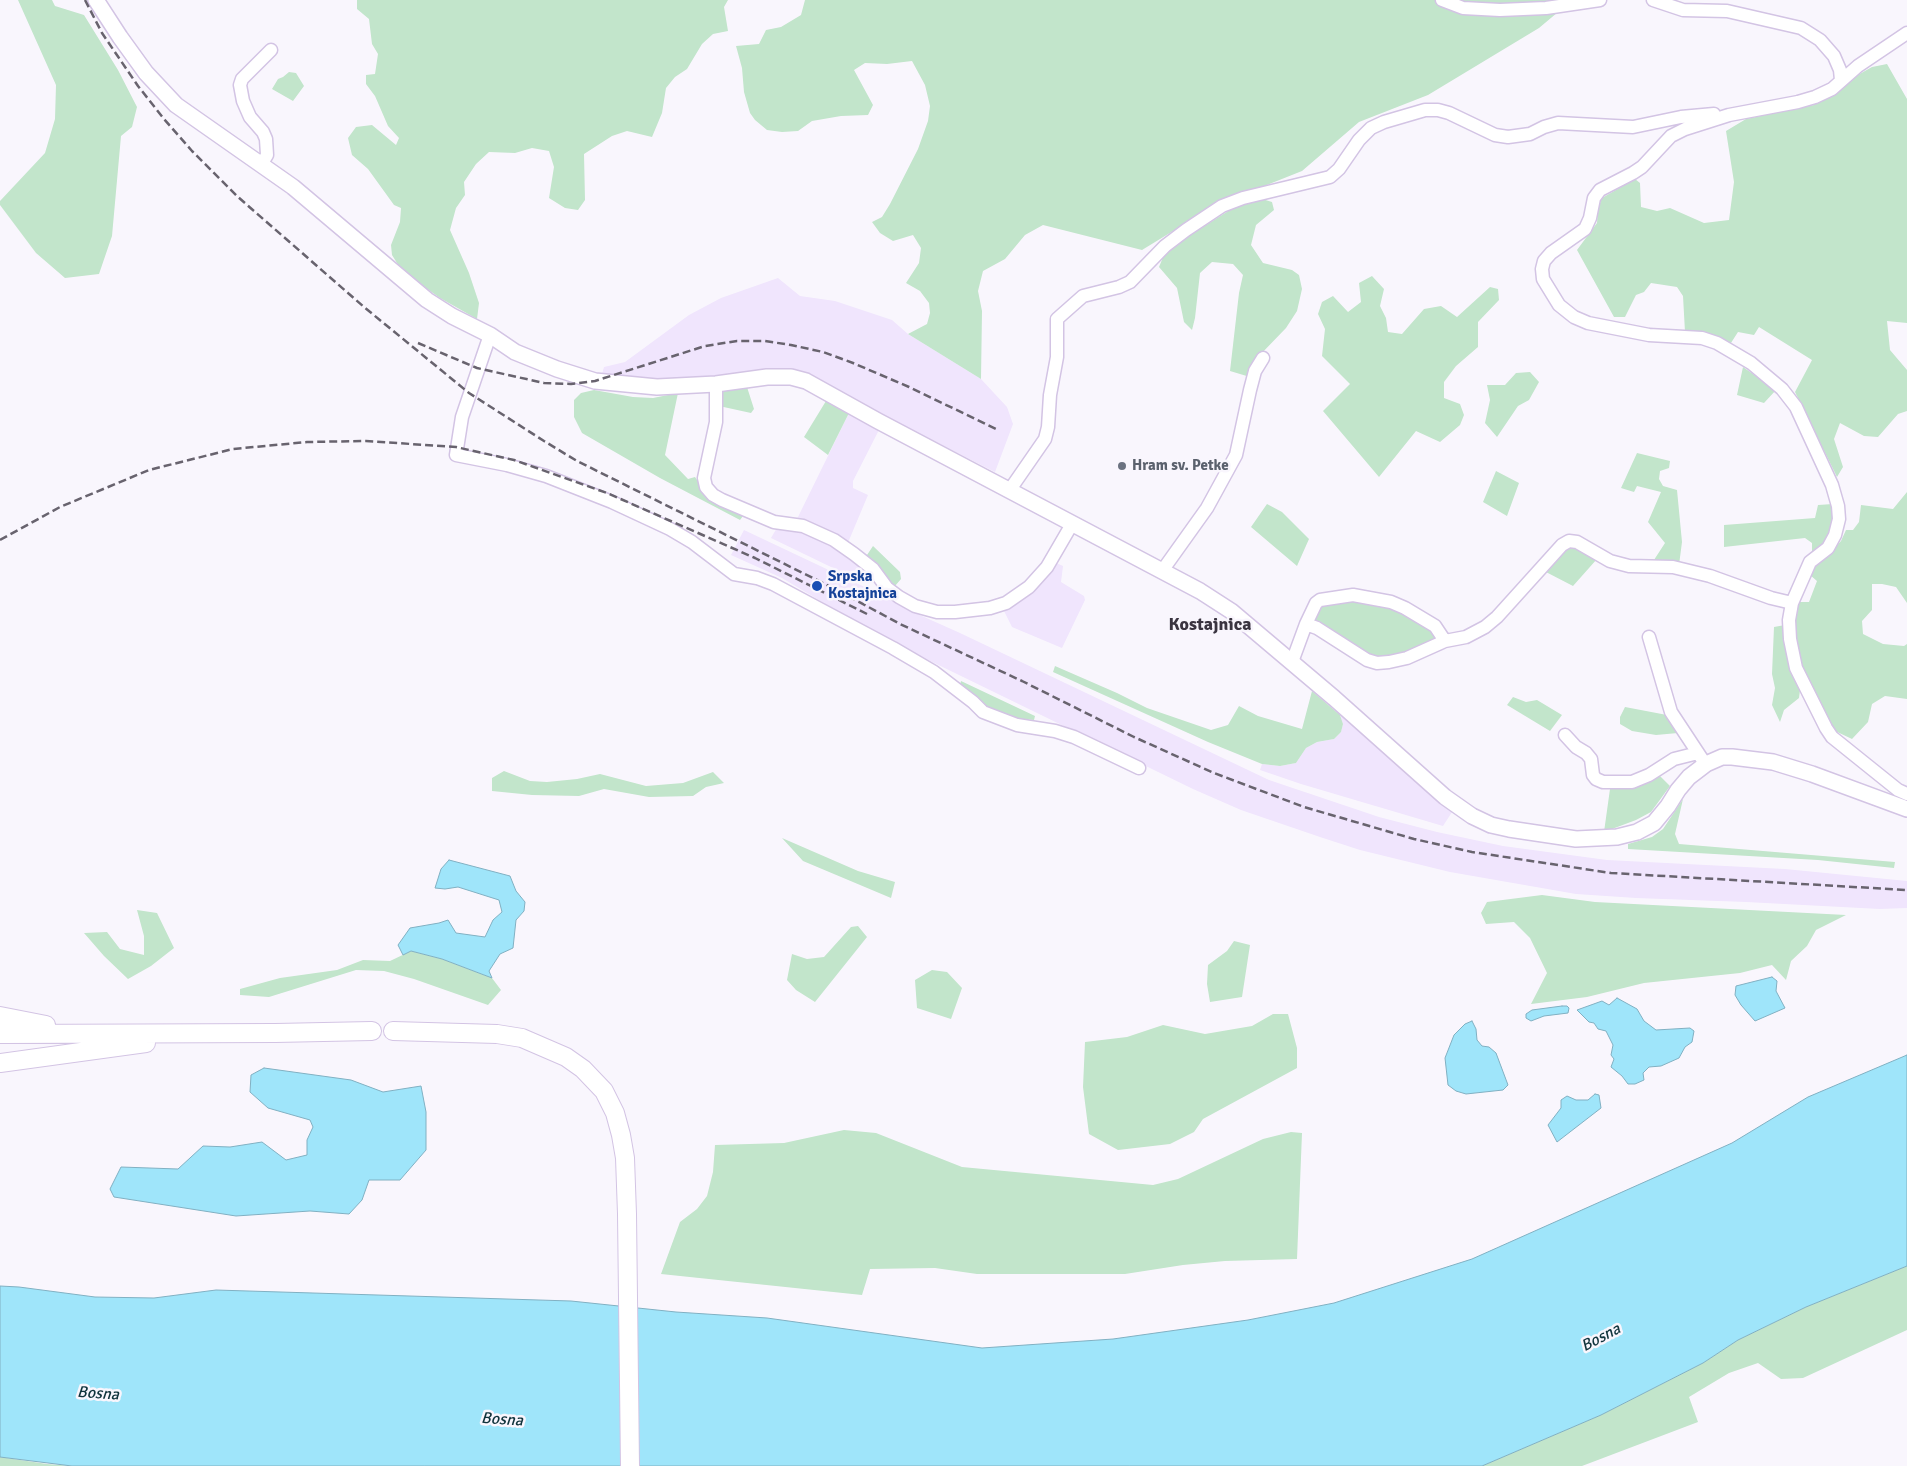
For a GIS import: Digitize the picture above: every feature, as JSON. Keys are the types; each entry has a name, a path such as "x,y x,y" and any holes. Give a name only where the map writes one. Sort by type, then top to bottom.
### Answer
{"highway":[{"path":"0,1016 15,1021 118,1034"},
{"path":"0,1034 230,1034 372,1031"},
{"path":"393,1031 497,1034 522,1038 546,1047 583,1069 604,1090 615,1113 625,1158 630,1466"},
{"path":"0,1063 230,1034"}],"main road":[{"path":"96,0 120,38 146,73 176,105 293,187 427,300 452,316 490,335 515,352 537,362 595,380 657,387 716,384 767,377 785,376 799,378 1162,571 1231,611 1292,662 1445,798 1472,816 1509,829 1576,839 1617,837 1637,832 1654,823 1702,759 1722,757 1773,762 1812,774 1907,809"}],"street":[{"path":"1442,0 1462,8 1500,10 1546,8 1600,0"},
{"path":"1653,0 1683,10 1728,11 1801,28 1820,40 1834,56 1840,70 1841,80"},
{"path":"1907,33 1858,66 1832,89 1815,97 1789,104 1729,115 1685,129 1671,136 1642,167 1600,190 1594,198 1590,218 1585,229 1551,253 1544,261 1543,274 1548,288 1559,305 1574,317 1588,323 1649,335 1702,338 1717,344 1751,363 1782,389 1796,407 1832,485 1838,506 1839,519 1828,548 1810,562 1792,603 1789,620 1790,640 1796,668 1826,728 1841,746 1898,790 1907,794"},
{"path":"261,164 267,155 266,139 263,132 250,117 243,101 240,85 242,79 271,50"},
{"path":"1009,491 1024,472 1045,439 1057,357 1056,326 1057,320 1063,312 1084,296 1119,288 1130,282 1165,246 1222,206 1243,198 1330,177 1339,169 1359,140 1371,128 1384,122 1425,110 1438,110 1449,113 1495,135 1508,137 1530,134 1558,123 1633,127 1681,117 1729,115"},
{"path":"490,335 462,417 456,455 506,465 546,476 645,518 692,542 734,574 773,584 893,648 934,672 983,712 1016,725 1074,737 1139,768"},
{"path":"1162,571 1206,508 1236,455 1255,371 1263,358"},
{"path":"716,384 716,422 704,478 706,487 713,495 774,522 803,526 834,540 873,569 887,588 915,606 937,612 956,612 990,608 1006,603 1029,587 1047,567 1072,524"},
{"path":"1306,624 1317,628 1367,660 1377,663 1407,658 1445,641 1466,637 1485,627 1497,617 1562,545 1569,541 1577,542 1610,561 1629,566 1673,567 1710,576 1771,598 1792,603"},
{"path":"1292,662 1313,607 1320,600 1353,595 1391,602 1435,626 1445,641"},
{"path":"1649,637 1671,712 1702,759"},
{"path":"1565,735 1576,747 1586,753 1591,760 1593,775 1596,779 1603,782 1632,782 1649,775 1674,759 1702,759"}],"shaded area":[{"path":"778,278 800,296 835,301 892,320 908,334 981,379 1007,407 1013,424 995,472 814,380 680,382 602,374 604,367 625,362 689,315 721,298"},
{"path":"850,411 881,426 853,481 853,488 868,495 847,545 819,527 797,519"},
{"path":"778,526 795,527 832,542 869,571 862,582 771,538"},
{"path":"744,530 1269,780 1379,817 1503,846 1607,860 1785,869 1907,881 1907,908 1880,909 1576,894 1450,872 1360,850 1320,837 1241,810 1193,789 881,637 782,578 731,555"},
{"path":"1054,562 1063,566 1061,582 1084,596 1085,600 1062,648 1012,627 1003,609"},
{"path":"1340,715 1454,809 1443,826 1260,770 1262,764 1280,766 1296,763 1306,748 1317,742 1334,739 1341,732 1343,724"}],"green space":[{"path":"18,0 52,0 55,6 84,15 118,70 137,107 132,127 121,136 112,236 99,274 65,278 36,253 0,205 0,201 45,153 55,119 56,85"},
{"path":"357,0 728,0 724,7 728,31 713,34 702,44 687,69 675,77 666,88 662,113 652,137 627,131 612,136 584,154 585,200 578,210 565,208 549,198 554,167 549,151 532,148 515,153 489,152 476,164 464,182 465,195 456,208 450,230 469,273 479,303 477,319 440,298 402,271 392,255 391,245 400,222 401,208 394,205 368,169 352,155 348,138 356,127 372,125 396,145 399,138 388,126 375,96 366,84 366,75 375,74 378,54 372,44 369,19 357,9"},
{"path":"805,0 1602,0 1570,2 1539,28 1428,95 1359,122 1302,171 1214,206 1142,250 1043,225 1025,235 1005,259 983,271 978,291 982,311 981,379 908,334 927,324 930,313 929,303 920,291 906,283 919,263 921,248 913,235 893,241 880,233 872,222 882,217 890,204 918,149 928,121 930,106 925,85 912,61 887,64 865,63 854,70 873,105 868,115 841,116 812,121 798,131 782,132 767,130 750,113 744,92 742,68 736,46 759,44 766,30 781,27 801,15"},
{"path":"1887,64 1907,99 1907,323 1887,321 1890,350 1907,370 1907,411 1898,414 1878,437 1864,436 1840,423 1834,439 1843,467 1837,477 1795,392 1812,360 1759,327 1754,335 1738,332 1729,346 1685,332 1683,296 1677,287 1651,283 1644,292 1636,295 1625,317 1614,317 1577,250 1597,223 1598,208 1602,198 1635,179 1640,183 1641,207 1657,211 1670,208 1704,223 1729,220 1734,182 1726,131 1746,119 1814,105 1872,67"},
{"path":"289,72 296,73 304,86 293,101 272,89 278,79"},
{"path":"1259,198 1272,202 1274,210 1256,225 1251,245 1263,263 1292,270 1299,275 1302,289 1297,311 1286,328 1259,356 1250,377 1230,371 1239,293 1243,275 1233,264 1212,262 1200,273 1192,330 1184,322 1177,288 1159,267 1164,255 1173,246 1233,208"},
{"path":"1372,276 1384,289 1380,306 1386,318 1388,332 1402,334 1424,309 1441,306 1457,317 1490,287 1498,289 1499,300 1478,322 1478,347 1456,366 1444,382 1444,398 1460,404 1464,415 1460,425 1440,442 1416,431 1379,477 1323,411 1350,384 1322,356 1325,329 1318,314 1322,302 1333,296 1348,312 1361,302 1359,283"},
{"path":"1743,367 1776,390 1764,403 1737,395"},
{"path":"1530,372 1539,382 1529,400 1518,406 1497,437 1485,423 1490,400 1487,385 1505,385 1516,373"},
{"path":"747,387 754,409 751,413 719,406 720,390"},
{"path":"594,390 633,397 653,398 678,393 665,455 688,479 695,477 709,497 743,516 740,520 660,478 582,433 574,417 574,400 581,393"},
{"path":"826,401 850,411 828,455 804,437"},
{"path":"1637,453 1670,461 1669,468 1660,471 1659,479 1663,486 1677,490 1682,542 1679,565 1652,563 1665,543 1648,522 1661,492 1637,486 1634,492 1621,488"},
{"path":"1496,471 1519,483 1507,516 1483,502"},
{"path":"1907,492 1907,603 1896,587 1872,584 1872,610 1862,621 1863,634 1883,644 1904,646 1907,644 1907,699 1885,696 1872,704 1868,722 1852,739 1833,730 1802,673 1793,636 1795,614 1799,602 1809,602 1817,581 1810,575 1813,566 1832,551 1841,541 1846,530 1853,530 1859,522 1861,505 1893,509"},
{"path":"1267,504 1282,512 1309,539 1297,566 1251,527"},
{"path":"1833,504 1834,520 1831,529 1826,539 1812,556 1812,543 1805,538 1724,547 1724,525 1815,518 1818,505"},
{"path":"873,546 900,572 901,579 895,586 865,558"},
{"path":"1567,548 1582,550 1597,559 1573,586 1544,571"},
{"path":"1353,599 1390,607 1408,615 1427,627 1436,639 1403,655 1386,658 1363,653 1311,621 1317,607"},
{"path":"1785,625 1789,667 1800,690 1799,698 1784,710 1780,722 1772,705 1775,688 1772,674 1774,627"},
{"path":"1055,666 1147,708 1211,730 1228,725 1239,706 1258,716 1302,729 1312,691 1340,715 1343,724 1341,732 1334,739 1317,742 1306,748 1296,763 1280,766 1262,764 1208,742 1053,672"},
{"path":"961,681 1035,716 1034,720 1010,718 990,709 960,685"},
{"path":"1513,697 1526,702 1537,700 1562,715 1550,731 1507,705"},
{"path":"1625,707 1667,715 1678,733 1656,735 1632,731 1620,724 1620,717"},
{"path":"504,771 530,781 547,782 577,779 600,774 646,786 683,783 713,772 724,783 706,787 693,796 649,797 604,789 579,796 532,795 492,791 492,778"},
{"path":"1660,776 1670,786 1651,812 1604,832 1610,789 1638,786"},
{"path":"1683,799 1675,834 1679,844 1895,862 1894,868 1818,860 1628,849 1628,844 1652,837 1663,829"},
{"path":"782,838 858,871 895,882 891,898 803,861"},
{"path":"1542,895 1595,902 1846,915 1816,930 1807,946 1791,961 1786,980 1772,965 1740,973 1644,983 1587,997 1531,1004 1547,973 1530,938 1514,922 1486,924 1481,913 1487,902"},
{"path":"137,910 157,913 174,948 151,966 128,979 84,933 107,932 120,949 144,955 144,936"},
{"path":"858,926 867,937 815,1002 796,990 787,980 792,954 807,959 824,957 851,927"},
{"path":"1234,941 1250,945 1242,997 1210,1002 1207,984 1208,965 1227,951"},
{"path":"411,951 442,959 492,978 501,990 488,1005 414,979 384,971 356,970 269,997 240,995 240,989 280,978 337,970 363,960 390,961"},
{"path":"932,970 947,972 962,988 951,1019 917,1008 915,980"},
{"path":"1273,1014 1288,1014 1297,1048 1297,1068 1203,1119 1194,1132 1170,1144 1118,1150 1089,1134 1083,1087 1085,1042 1127,1037 1163,1025 1205,1034 1252,1026"},
{"path":"844,1130 876,1133 962,1167 1153,1185 1178,1179 1263,1139 1291,1132 1302,1133 1297,1259 1225,1261 1125,1274 977,1274 935,1268 870,1269 862,1295 661,1274 680,1222 697,1209 707,1196 713,1172 715,1145 784,1143"},
{"path":"1907,1266 1907,1330 1803,1378 1781,1379 1758,1363 1729,1373 1689,1397 1698,1422 1582,1466 1482,1466 1601,1415 1703,1363 1738,1340 1806,1307"},
{"path":"0,1457 47,1464 72,1466 0,1466"}],"water":[{"path":"449,860 510,876 516,891 525,902 524,911 516,920 513,948 500,954 489,971 492,978 442,959 411,951 403,955 398,945 410,928 448,920 456,933 485,937 493,920 502,912 499,900 458,887 435,888 441,869"},
{"path":"1772,977 1777,981 1776,991 1785,1008 1755,1021 1735,995 1736,986"},
{"path":"1617,998 1637,1009 1644,1021 1656,1030 1690,1028 1694,1031 1692,1042 1685,1047 1679,1058 1661,1066 1649,1067 1643,1073 1644,1080 1635,1084 1628,1084 1611,1067 1614,1059 1611,1055 1613,1045 1606,1031 1598,1029 1594,1023 1589,1022 1577,1010 1602,1001 1609,1005"},
{"path":"1562,1006 1569,1008 1568,1013 1544,1016 1531,1021 1526,1018 1526,1014 1532,1010"},
{"path":"1472,1021 1476,1029 1477,1040 1482,1046 1489,1047 1496,1053 1508,1085 1503,1090 1466,1094 1456,1091 1448,1085 1445,1058 1454,1035 1465,1024"},
{"name":"Bosna","path":"1907,1055 1907,1266 1806,1307 1738,1340 1703,1363 1601,1415 1482,1466 72,1466 0,1457 0,1286 95,1297 154,1298 216,1290 571,1301 676,1312 767,1318 982,1348 1113,1339 1248,1320 1334,1303 1472,1259 1732,1143 1808,1097"},
{"path":"264,1068 351,1080 383,1092 421,1086 426,1112 426,1150 400,1180 369,1180 362,1200 349,1214 310,1211 236,1216 114,1197 110,1189 121,1167 178,1169 203,1146 230,1147 262,1142 286,1160 307,1155 307,1140 313,1127 310,1120 268,1108 250,1092 251,1075"},
{"path":"1595,1094 1599,1095 1601,1108 1557,1142 1548,1125 1561,1108 1561,1100 1567,1096 1576,1100 1588,1100"}],"railway":[{"path":"85,0 102,33 138,86 192,151 238,197 364,307 469,393 577,461 837,590 900,624 1022,681 1134,737 1214,773 1304,807 1414,839 1472,852 1611,873 1907,890"},
{"path":"418,343 477,368 544,383 571,384 595,381 705,346 737,341 765,341 823,352 853,363 909,387 996,429"},
{"path":"0,540 60,507 149,470 233,449 307,442 366,441 456,447 514,460 607,493 755,558 867,614"}],"place":[{"name":"Hram sv. Petke","path":"1122,466"},
{"name":"Srpska Kostajnica","path":"817,586"}],"district":[{"name":"Kostajnica","path":"1210,625"}]}
